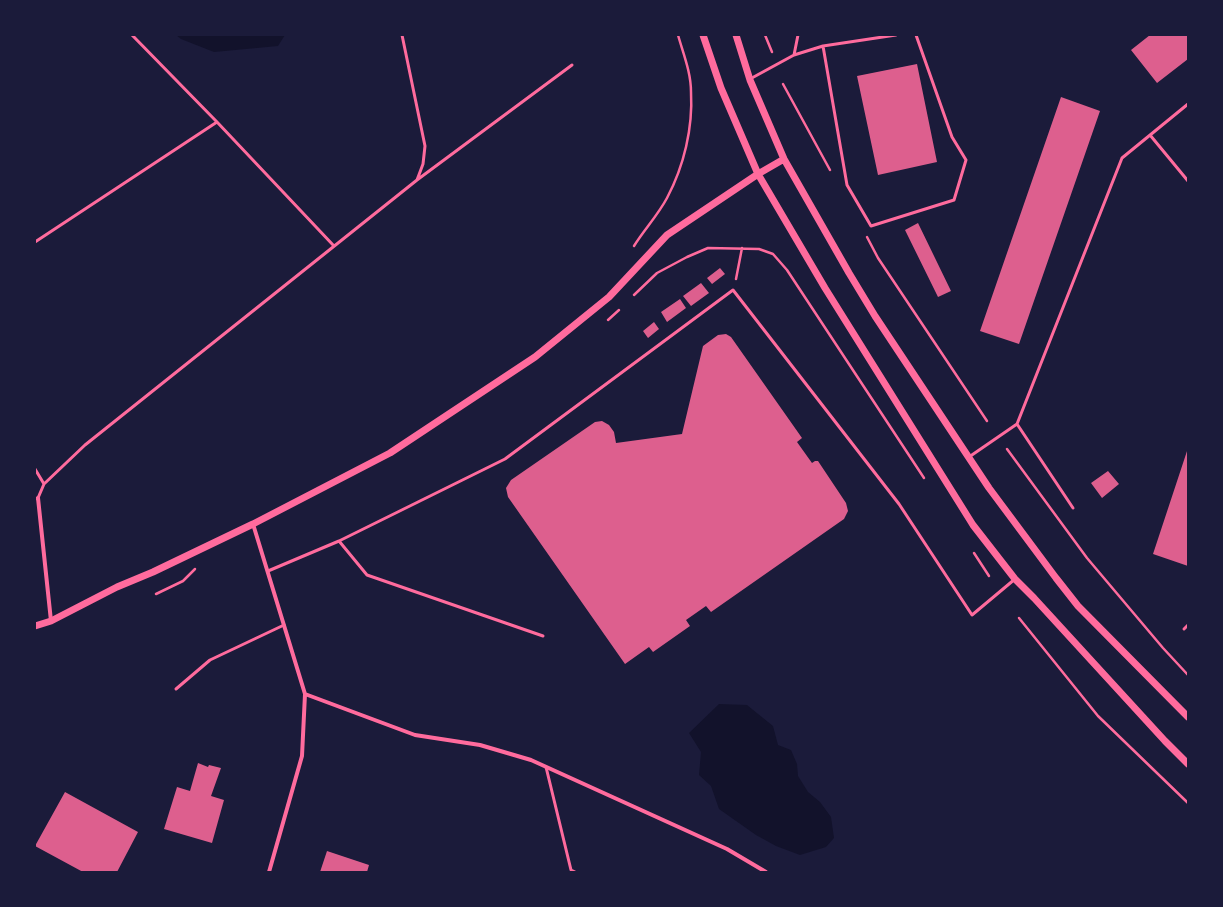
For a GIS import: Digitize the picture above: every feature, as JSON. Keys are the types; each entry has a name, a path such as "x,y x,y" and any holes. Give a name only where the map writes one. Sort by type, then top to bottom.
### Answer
{"street":[{"path":"703,35 721,88 758,174 825,288 973,525 1016,580 1188,764"},
{"path":"736,35 750,80 784,159 874,316 989,488 1078,606 1188,717"},
{"path":"35,626 51,621 118,587 153,572 253,524 390,453 535,356 610,298 667,235 758,174 784,159"},
{"path":"36,498 51,621"},
{"path":"253,524 305,694 302,756 269,872"},
{"path":"305,694 414,735 480,745 531,760 727,849 766,872"}],"lane":[{"path":"132,35 218,122 334,246"},
{"path":"402,35 425,146 423,164 416,180"},
{"path":"794,55 798,35"},
{"path":"750,80 794,55 822,46 896,35"},
{"path":"822,46 847,185 870,226 954,200 966,160 952,136 916,35"},
{"path":"36,498 44,484 85,445 416,180 572,65"},
{"path":"968,457 1017,424 1122,158 1188,104"},
{"path":"35,242 218,122"},
{"path":"1150,135 1188,181"},
{"path":"268,571 339,540 505,459 733,290 899,504 972,615 1016,580"},
{"path":"1017,424 1073,508"},
{"path":"35,469 44,484"},
{"path":"339,540 367,574 543,636"},
{"path":"176,689 210,660 284,625"},
{"path":"1184,629 1188,625"},
{"path":"546,767 571,870 575,872"}],"path":[{"path":"631,250 667,199 679,173 688,140 691,120 692,91 688,70 678,35"},
{"path":"765,35 773,55"},
{"path":"632,297 657,273 687,256 708,248 759,249 773,254 787,270 928,484"},
{"path":"733,290 742,248"},
{"path":"878,258 987,421"},
{"path":"602,323 615,314 623,305"},
{"path":"1007,449 1087,558 1162,648 1188,676"},
{"path":"972,550 990,576"},
{"path":"156,594 183,581 196,568"},
{"path":"1019,618 1098,716 1188,803"}],"shaded area":[{"path":"176,35 285,35 278,46 214,52 181,39"},
{"path":"719,704 747,705 773,726 778,745 791,750 797,764 798,776 808,792 820,802 831,817 834,838 826,847 800,855 776,846 756,835 719,809 711,786 699,775 701,752 689,733"}],"building":[{"path":"1150,35 1188,35 1188,59 1157,83 1131,50"},
{"path":"917,64 937,162 878,175 857,76"},
{"path":"1061,97 1100,111 1019,344 980,331"},
{"path":"918,223 951,291 938,297 905,230"},
{"path":"720,268 725,274 712,284 707,278"},
{"path":"701,283 709,293 691,306 683,296"},
{"path":"680,299 686,308 667,322 661,312"},
{"path":"654,322 659,329 648,338 643,331"},
{"path":"726,334 731,337 802,438 797,442 812,463 818,461 846,503 848,511 844,519 711,612 706,606 686,620 690,626 653,652 649,647 625,664 508,497 506,488 511,480 595,422 602,421 609,425 614,432 616,443 682,434 703,346 718,335"},
{"path":"1188,448 1188,566 1153,554"},
{"path":"1108,471 1119,484 1102,498 1091,483"},
{"path":"198,763 208,767 209,765 221,768 211,796 224,800 212,843 164,829 177,787 190,791"},
{"path":"65,792 138,832 117,872 83,872 35,846"},
{"path":"327,851 369,865 367,872 320,872"}]}
